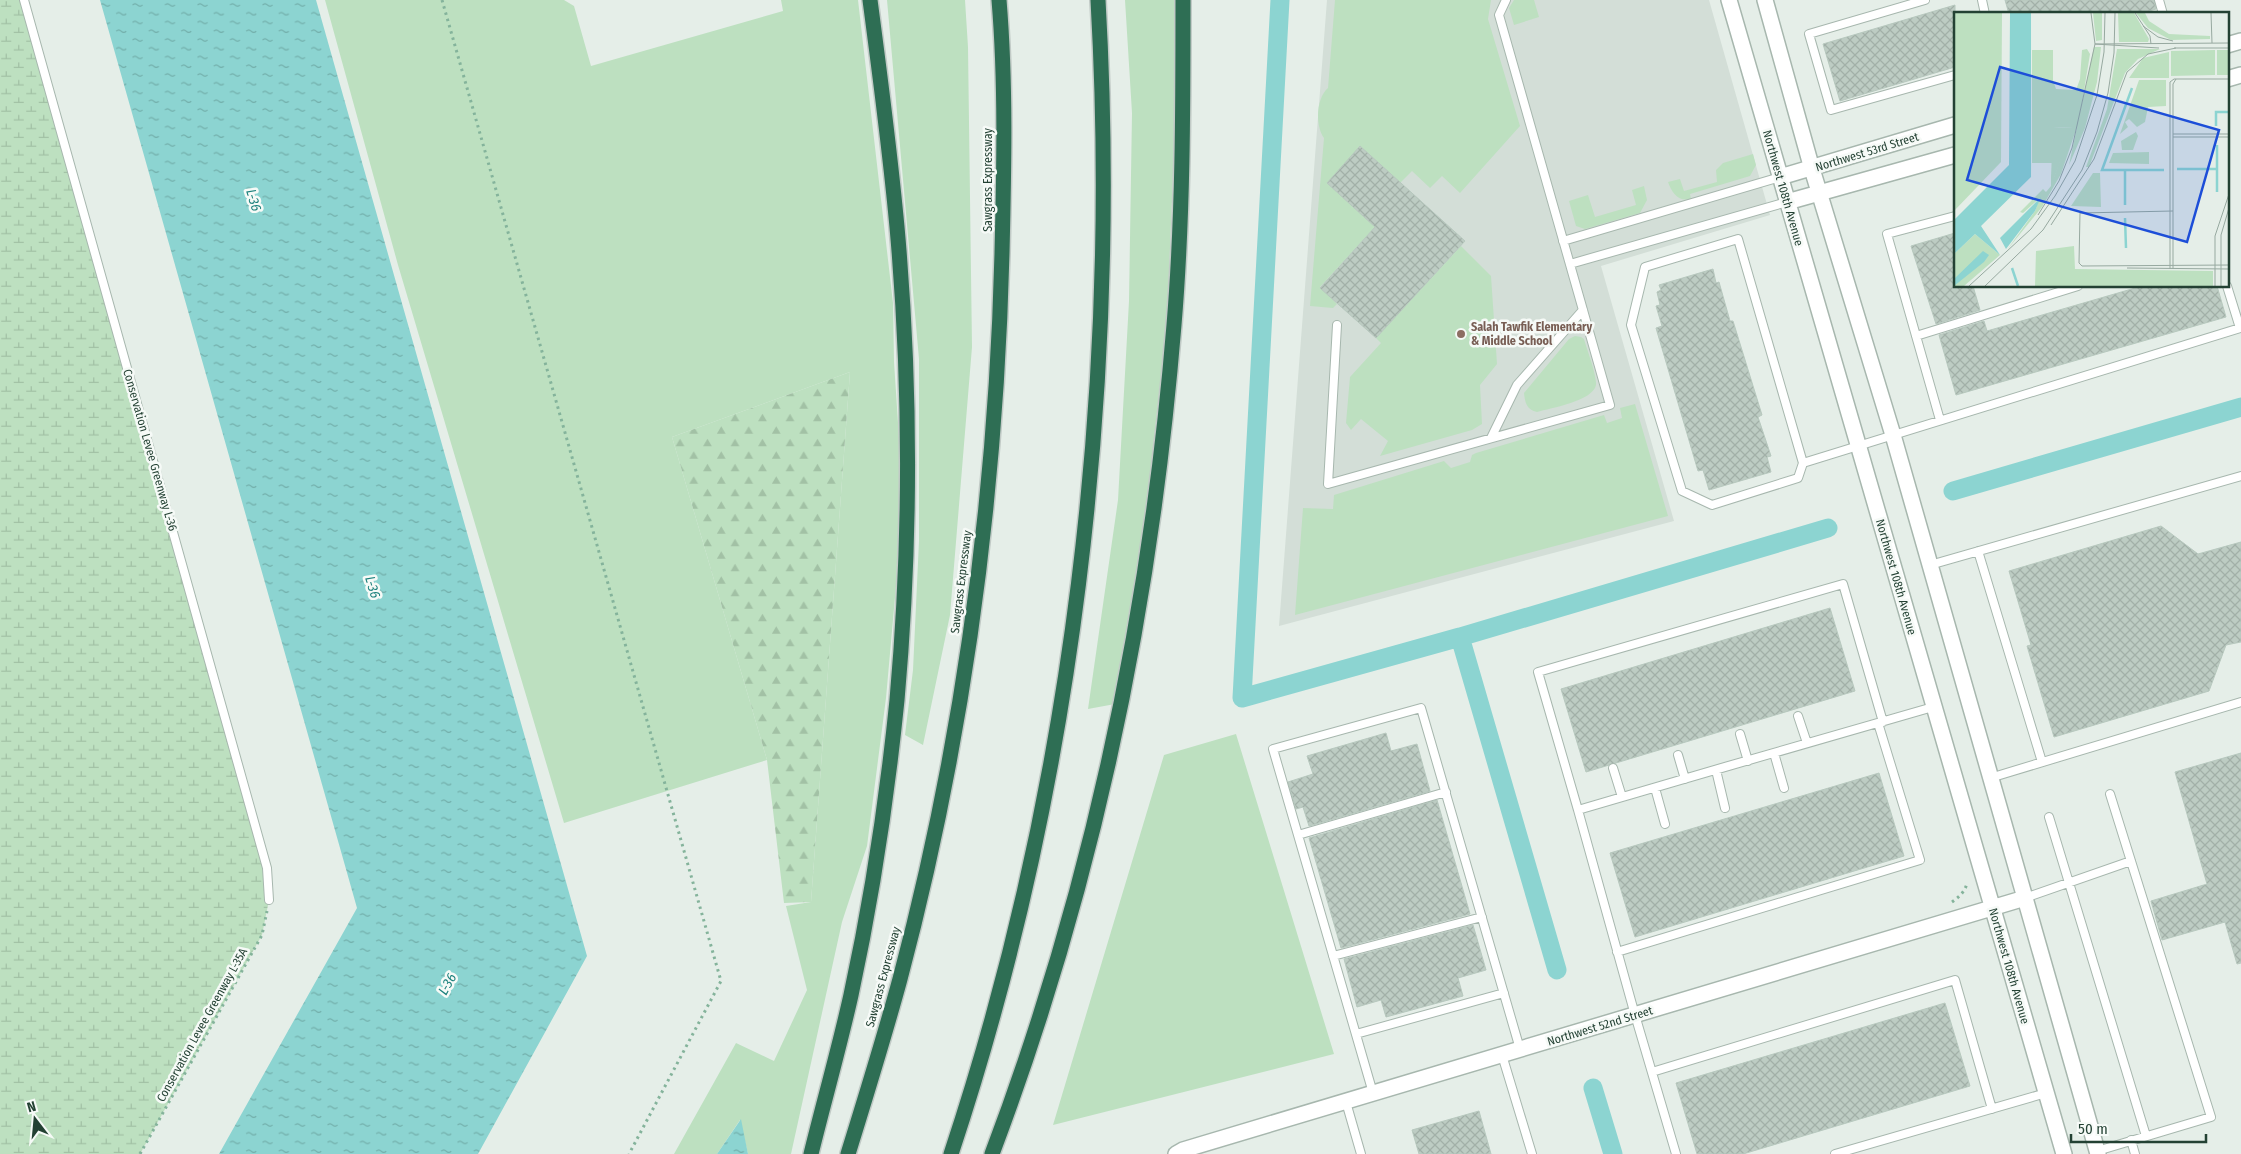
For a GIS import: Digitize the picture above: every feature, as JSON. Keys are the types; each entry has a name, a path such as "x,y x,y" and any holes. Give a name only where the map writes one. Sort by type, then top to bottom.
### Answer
{"highway":[{"path":"810,1154 851,995 878,850 897,700 905,572 907,441 902,304 889,150 870,0"},
{"name":"Sawgrass Expressway","path":"848,1154 900,979 922,887 958,710 974,606 996,399 1001,299 1003,143 999,0"},
{"path":"951,1154 985,1043 1033,850 1053,750 1079,571 1092,453 1099,354 1104,156 1098,0"},
{"path":"992,1154 1031,1041 1083,865 1106,770 1138,617 1158,479 1174,322 1181,176 1183,0"}],"street":[{"name":"Northwest 108th Avenue","path":"1729,0 2064,1154"},
{"path":"1764,0 1812,169 1893,435 2097,1152"},
{"path":"2228,45 2241,40"},
{"path":"2228,79 2241,75"},
{"name":"Northwest 53rd Street","path":"1780,177 1954,125"},
{"name":"Northwest 53rd Street","path":"1787,202 1954,155"},
{"name":"Northwest 52nd Street","path":"1176,1154 1183,1150 2025,898"}],"lane":[{"name":"Conservation Levee Greenway L-36","path":"24,0 268,868 269,900"},
{"path":"1338,325 1328,484 1610,404 1499,15 1506,0"},
{"path":"1925,0 1809,34 1831,110 1954,75"},
{"path":"1563,241 1780,177"},
{"path":"1570,264 1787,202"},
{"path":"1940,420 1887,234 1954,216"},
{"path":"1738,239 1803,463 1798,478 1712,505 1682,492 1631,325 1645,267 1738,239"},
{"path":"1916,336 2072,288"},
{"path":"1803,463 2240,328 2228,288"},
{"path":"1491,438 1517,385 1583,310"},
{"path":"1930,565 2241,476"},
{"path":"1978,551 2042,762"},
{"path":"1617,952 1920,860 1843,584 1538,672 1634,1015 1676,1154"},
{"path":"1990,778 2241,702"},
{"path":"1578,810 1933,707"},
{"path":"1373,1093 1273,749 1421,708 1520,1049"},
{"path":"1798,716 1806,743"},
{"path":"1740,734 1748,760"},
{"path":"1774,753 1784,788"},
{"path":"1678,755 1685,779"},
{"path":"1613,768 1622,797"},
{"path":"1716,770 1726,808"},
{"path":"1655,788 1664,824"},
{"path":"1298,835 1446,792"},
{"path":"2097,1152 2211,1116 2110,794"},
{"path":"2049,816 2146,1136"},
{"path":"2025,898 2131,862"},
{"path":"1333,956 1482,917"},
{"path":"1652,1072 1955,980 1992,1109"},
{"path":"1356,1034 1504,993"},
{"path":"1502,1055 1532,1154"},
{"path":"1835,1154 2046,1093"},
{"path":"1346,1102 1361,1154"},
{"path":"2131,1140 2135,1154"}],"path":[{"path":"442,0 721,981 629,1154"},
{"name":"Conservation Levee Greenway L-35A","path":"140,1154 262,935 269,900"}],"shaded area":[{"name":"Salah Tawfik Elementary & Middle School","path":"1327,0 1709,0 1770,215 1601,266 1674,521 1279,626"}],"green space":[{"path":"0,0 24,0 267,868 269,900 262,935 140,1154 0,1154"},
{"path":"325,0 564,0 574,6 591,66 783,11 781,0 858,0 893,303 894,362 901,468 896,586 886,698 867,846 842,922 791,1154 748,1154 740,1120 717,1154 674,1154 736,1043 774,1061 807,990 786,906 811,902 850,372 672,437 767,760 564,823 398,265"},
{"path":"887,0 965,0 968,47 972,347 950,615 923,745 905,735 913,670 919,541 919,359"},
{"path":"1125,0 1178,0 1167,321 1143,539 1115,704 1088,709 1118,500 1129,301 1132,113"},
{"path":"1335,0 1491,0 1488,19 1520,126 1460,193 1442,176 1430,188 1412,171 1400,183 1360,147 1327,183 1375,227 1320,287 1337,304 1333,308 1310,306 1324,138 1319,127 1318,112 1321,98 1328,88"},
{"path":"1514,0 1534,0 1539,17 1514,25 1509,8"},
{"path":"1753,154 1756,165 1750,176 1690,194 1691,199 1686,200 1676,196 1671,190 1668,182 1680,179 1684,191 1717,182 1716,170 1723,163"},
{"path":"1644,186 1647,200 1640,213 1585,229 1576,226 1569,201 1588,195 1595,217 1636,205 1632,190"},
{"path":"1461,246 1491,276 1497,364 1480,385 1482,424 1472,430 1380,456 1388,441 1361,419 1351,430 1346,423 1350,377 1381,343 1376,338"},
{"path":"1575,336 1584,339 1595,375 1596,385 1593,391 1580,400 1571,403 1537,412 1531,410 1526,403 1524,393 1569,339"},
{"path":"850,372 811,902 784,903 767,760 672,437"},
{"path":"1635,404 1668,516 1295,615 1303,508 1333,509 1334,495 1444,461 1451,468 1470,462 1472,455 1476,453 1604,415 1607,423 1622,418 1620,408"},
{"path":"1236,734 1334,1054 1053,1125 1164,755"}],"water":[{"name":"L-36","path":"100,0 316,0 587,956 478,1154 219,1154 357,908"},
{"path":"741,1119 748,1154 717,1154"}],"building":[{"path":"2005,0 2154,0 2156,9 2145,12 2008,12"},
{"path":"1955,5 1954,67 1840,101 1823,44"},
{"path":"1360,146 1465,241 1376,338 1320,288 1375,227 1327,183"},
{"path":"1954,233 1954,288 1974,288 1980,310 1936,324 1911,246"},
{"path":"1713,269 1716,283 1719,282 1730,321 1733,321 1762,415 1758,417 1771,456 1767,457 1771,472 1709,490 1703,470 1698,471 1656,328 1662,326 1656,306 1660,305 1657,292 1661,290 1659,285"},
{"path":"2135,288 2218,288 2226,317 1956,395 1939,335 1984,321 1987,331"},
{"path":"2161,526 2198,554 2241,542 2241,642 2226,645 2209,691 2054,737 2027,646 2031,645 2009,571"},
{"path":"1830,608 1855,691 1586,772 1561,689"},
{"path":"1386,733 1391,751 1417,744 1430,791 1309,826 1303,807 1296,809 1288,782 1313,774 1307,756"},
{"path":"2241,753 2241,963 2237,964 2225,922 2162,940 2151,901 2207,884 2175,772"},
{"path":"1879,773 1904,856 1635,937 1610,853"},
{"path":"1437,800 1470,914 1341,948 1309,838"},
{"path":"1473,925 1486,970 1458,978 1463,996 1386,1017 1381,1000 1357,1007 1344,959"},
{"path":"1945,1003 1970,1086 1743,1154 1697,1154 1676,1083"},
{"path":"1479,1111 1491,1154 1419,1154 1412,1130"}],"waterway":[{"path":"1280,0 1242,698 1460,637 1557,970"},
{"path":"1953,491 2241,407"},
{"path":"1460,637 1828,528"},
{"path":"1593,1088 1613,1154"}],"place":[{"name":"Salah Tawfik Elementary & Middle School","path":"1461,334"}]}
